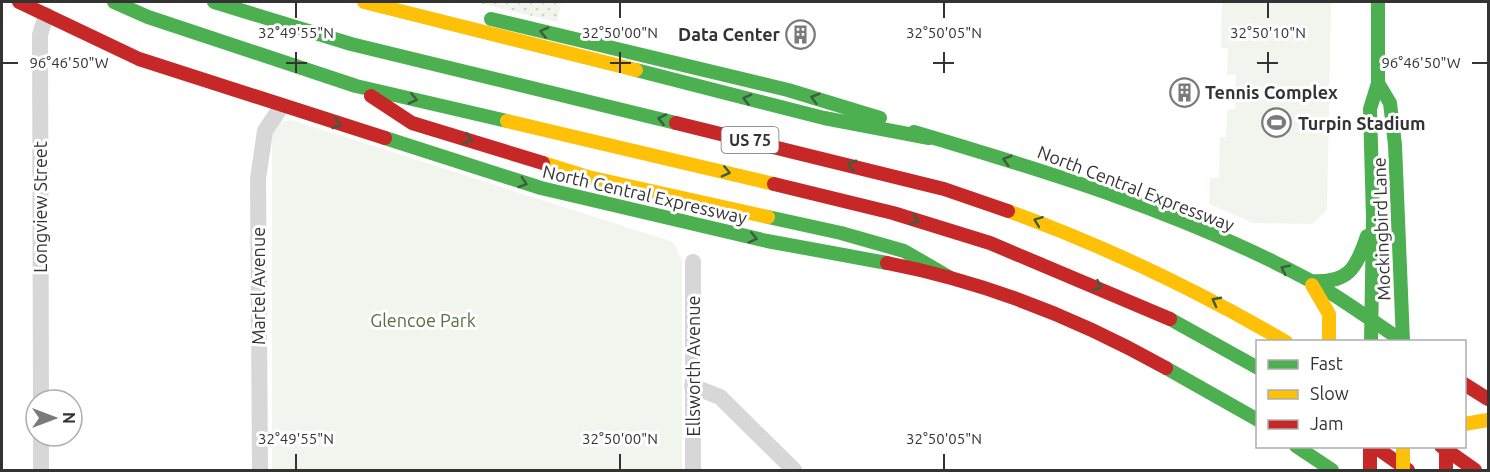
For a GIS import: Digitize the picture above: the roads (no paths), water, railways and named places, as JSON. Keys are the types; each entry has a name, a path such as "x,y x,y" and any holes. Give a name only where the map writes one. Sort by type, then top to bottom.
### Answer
{"main road":[{"name":"North Central Expressway","path":"19,2 139,59 281,107 541,188 767,241 949,277 997,291 1083,324 1195,382 1256,419"},
{"name":"US 75","path":"114,2 148,17 356,86 797,189 893,213 969,236 1086,281 1157,312 1256,367"},
{"name":"US 75","path":"214,2 351,44 945,189 1041,222 1125,256 1202,294 1282,340"},
{"path":"364,2 824,118 929,138"},
{"name":"North Central Expressway","path":"420,2 788,90 862,111 929,138 1074,180 1222,238 1310,281 1401,340"},
{"name":"Mockingbird Lane","path":"1371,340 1373,218 1370,109 1378,82 1378,2"},
{"name":"Mockingbird Lane","path":"1378,82 1390,103 1395,145 1403,340"},
{"path":"356,86 412,123 588,177 829,230 904,251 949,277"},
{"path":"1310,281 1329,284 1351,272 1357,264 1373,218"},
{"path":"1310,281 1329,314 1329,340"},
{"path":"1466,385 1488,399"},
{"path":"1466,424 1488,420"},
{"path":"1298,448 1332,471"},
{"path":"1370,471 1372,448"},
{"path":"1374,448 1408,471"},
{"path":"1403,448 1403,471"},
{"path":"1442,448 1475,471"},
{"path":"1446,448 1446,471"}],"street":[{"name":"Longview Street","path":"41,388 40,35 46,15"},
{"name":"Martel Avenue","path":"260,471 258,179 265,131 281,107"},
{"name":"Ellsworth Avenue","path":"693,262 693,471"},
{"path":"692,386 720,397 794,471"},
{"path":"41,448 41,471"}],"place":[{"name":"Data Center","path":"801,34"},
{"name":"Tennis Complex","path":"1184,92"},
{"name":"Turpin Stadium","path":"1277,123"}],"park label":[{"name":"Glencoe Park","path":"423,320"}]}
